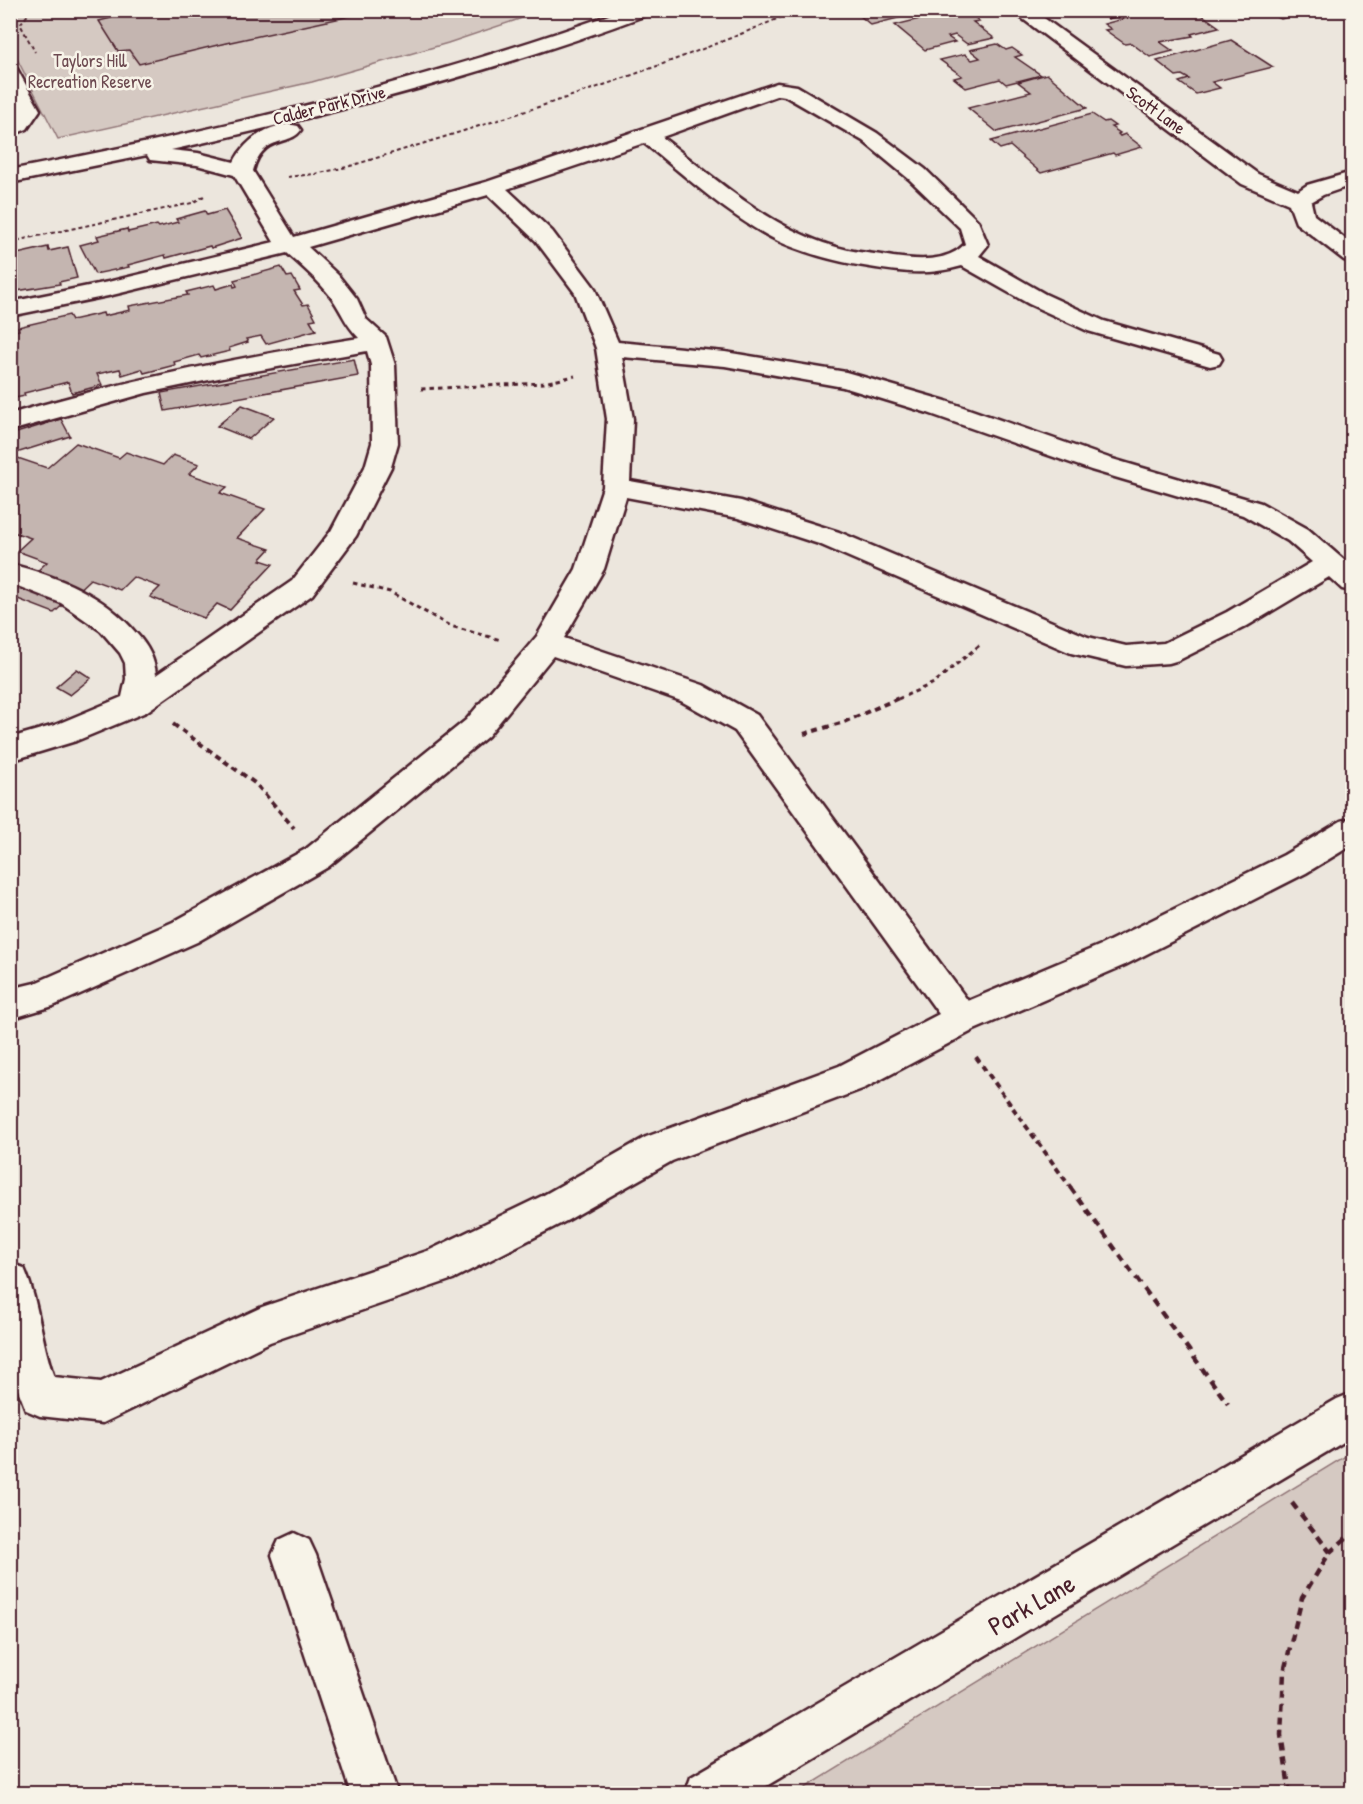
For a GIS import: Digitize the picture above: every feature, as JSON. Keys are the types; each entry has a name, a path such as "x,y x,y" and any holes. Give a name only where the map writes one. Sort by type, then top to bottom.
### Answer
{"street":[{"path":"543,44 585,10"},
{"name":"Scott Lane","path":"1020,10 1250,179 1299,200"},
{"name":"Calder Park Drive","path":"10,177 124,155 384,91 543,44 633,12"},
{"path":"10,750 65,733 135,704 302,588 342,536 378,467 385,443 385,396 383,365 377,342 356,322 345,299 330,280 290,246 246,178 244,160 251,150 264,139 383,104 502,57"},
{"path":"10,73 30,110 20,125 10,130"},
{"path":"10,309 68,299 290,246 493,188 648,136 777,89 790,90 870,137 917,174 970,226 977,245 965,258 935,266 903,265 842,256 786,237 733,204 648,136"},
{"path":"124,155 198,159 246,178"},
{"path":"1353,178 1315,190 1299,200 1304,218 1353,255"},
{"path":"10,1004 41,996 185,932 317,858 477,728 544,647 590,569 616,487 620,419 609,358 586,292 544,236 493,188"},
{"path":"965,258 1037,299 1096,326 1210,359"},
{"path":"10,423 80,402 207,372 377,342"},
{"path":"609,358 725,359 846,380 926,403 1100,464 1252,509 1298,535 1353,582"},
{"path":"616,487 741,510 829,538 1081,646 1126,656 1169,653 1237,619 1331,563"},
{"path":"10,573 72,596 93,607 112,624 131,646 140,662 141,680 135,704"},
{"path":"544,647 692,693 746,723 957,1022"},
{"path":"10,1281 27,1358 40,1396 103,1403 262,1326 439,1266 555,1208 659,1149 852,1077 957,1022 1113,955 1295,864 1353,830"},
{"name":"Park Lane","path":"708,1794 1353,1414"},
{"path":"294,1555 375,1794"}],"path":[{"path":"32,10 20,24 37,55"},
{"path":"10,242 192,203 246,178 300,177 458,133 688,56 798,10"},
{"path":"385,396 428,388 544,383 609,358"},
{"path":"302,588 328,582 372,586 404,599 450,626 544,647"},
{"path":"759,742 812,733 934,682 960,663 1011,616"},
{"path":"135,704 168,720 256,784 317,858"},
{"path":"957,1022 1228,1404"},
{"path":"1264,1467 1330,1552"},
{"path":"1290,1794 1281,1735 1284,1672 1302,1598 1330,1552 1353,1533"}],"green space":[{"name":"Taylors Hill Recreation Reserve","path":"11,11 543,11 448,43 312,82 58,139 11,47"},
{"path":"1352,1452 1352,1793 797,1793"}],"building":[{"path":"106,10 373,10 375,13 364,13 139,64 129,50 118,51 99,21 111,18"},
{"path":"853,10 929,10 871,25"},
{"path":"956,10 966,10 979,21 973,22 994,38 967,44 955,35 948,37 955,42 925,50 895,25"},
{"path":"1096,10 1133,10 1135,12 1108,19"},
{"path":"1156,10 1195,10 1219,27 1191,34 1193,36 1160,42 1173,51 1150,57 1131,43 1125,44 1105,30 1111,29 1104,24"},
{"path":"1262,10 1312,10 1281,19"},
{"path":"1231,40 1273,67 1212,82 1220,88 1196,94 1179,82 1189,79 1182,75 1176,76 1157,61"},
{"path":"997,44 1006,50 1012,48 1022,55 1015,57 1041,75 1006,84 1000,79 966,88 954,78 962,76 940,60 965,54 972,60 980,58 970,50"},
{"path":"1047,74 1087,108 997,132 968,108 1031,92 1018,82"},
{"path":"1092,114 1104,122 1108,121 1115,126 1111,127 1120,133 1118,134 1120,136 1125,134 1142,147 1041,173 1010,146 1000,149 991,141"},
{"path":"225,210 242,238 211,248 210,246 166,258 165,255 128,265 129,267 95,274 80,245 99,240 97,236 127,229 128,232 157,225 159,227 178,222 176,219 205,211 207,215"},
{"path":"48,247 49,251 68,247 77,278 59,282 60,284 10,292 10,259 18,258 17,254"},
{"path":"281,267 287,277 292,276 300,290 294,291 303,305 308,304 316,319 310,320 316,330 266,344 261,336 246,339 248,342 229,348 230,351 201,358 199,355 174,362 175,365 144,373 142,369 122,375 120,369 97,374 102,385 72,393 68,382 24,393 25,396 10,399 10,332 19,330 18,327 69,315 72,320 103,313 104,316 130,310 129,306 188,295 186,292 214,285 216,289 233,284 234,287 237,286 234,280"},
{"path":"354,359 358,376 165,411 161,393"},
{"path":"242,405 274,417 249,439 217,426"},
{"path":"61,419 70,436 10,455 10,435"},
{"path":"76,443 119,458 126,452 163,465 173,455 199,464 189,474 227,487 220,493 265,509 237,538 270,549 260,560 273,564 230,610 217,604 204,618 150,597 160,587 133,577 120,590 90,579 54,613 10,596 47,562 17,551 31,538 10,531 10,464 18,458 47,468"},
{"path":"77,669 91,678 70,695 56,687"}]}
